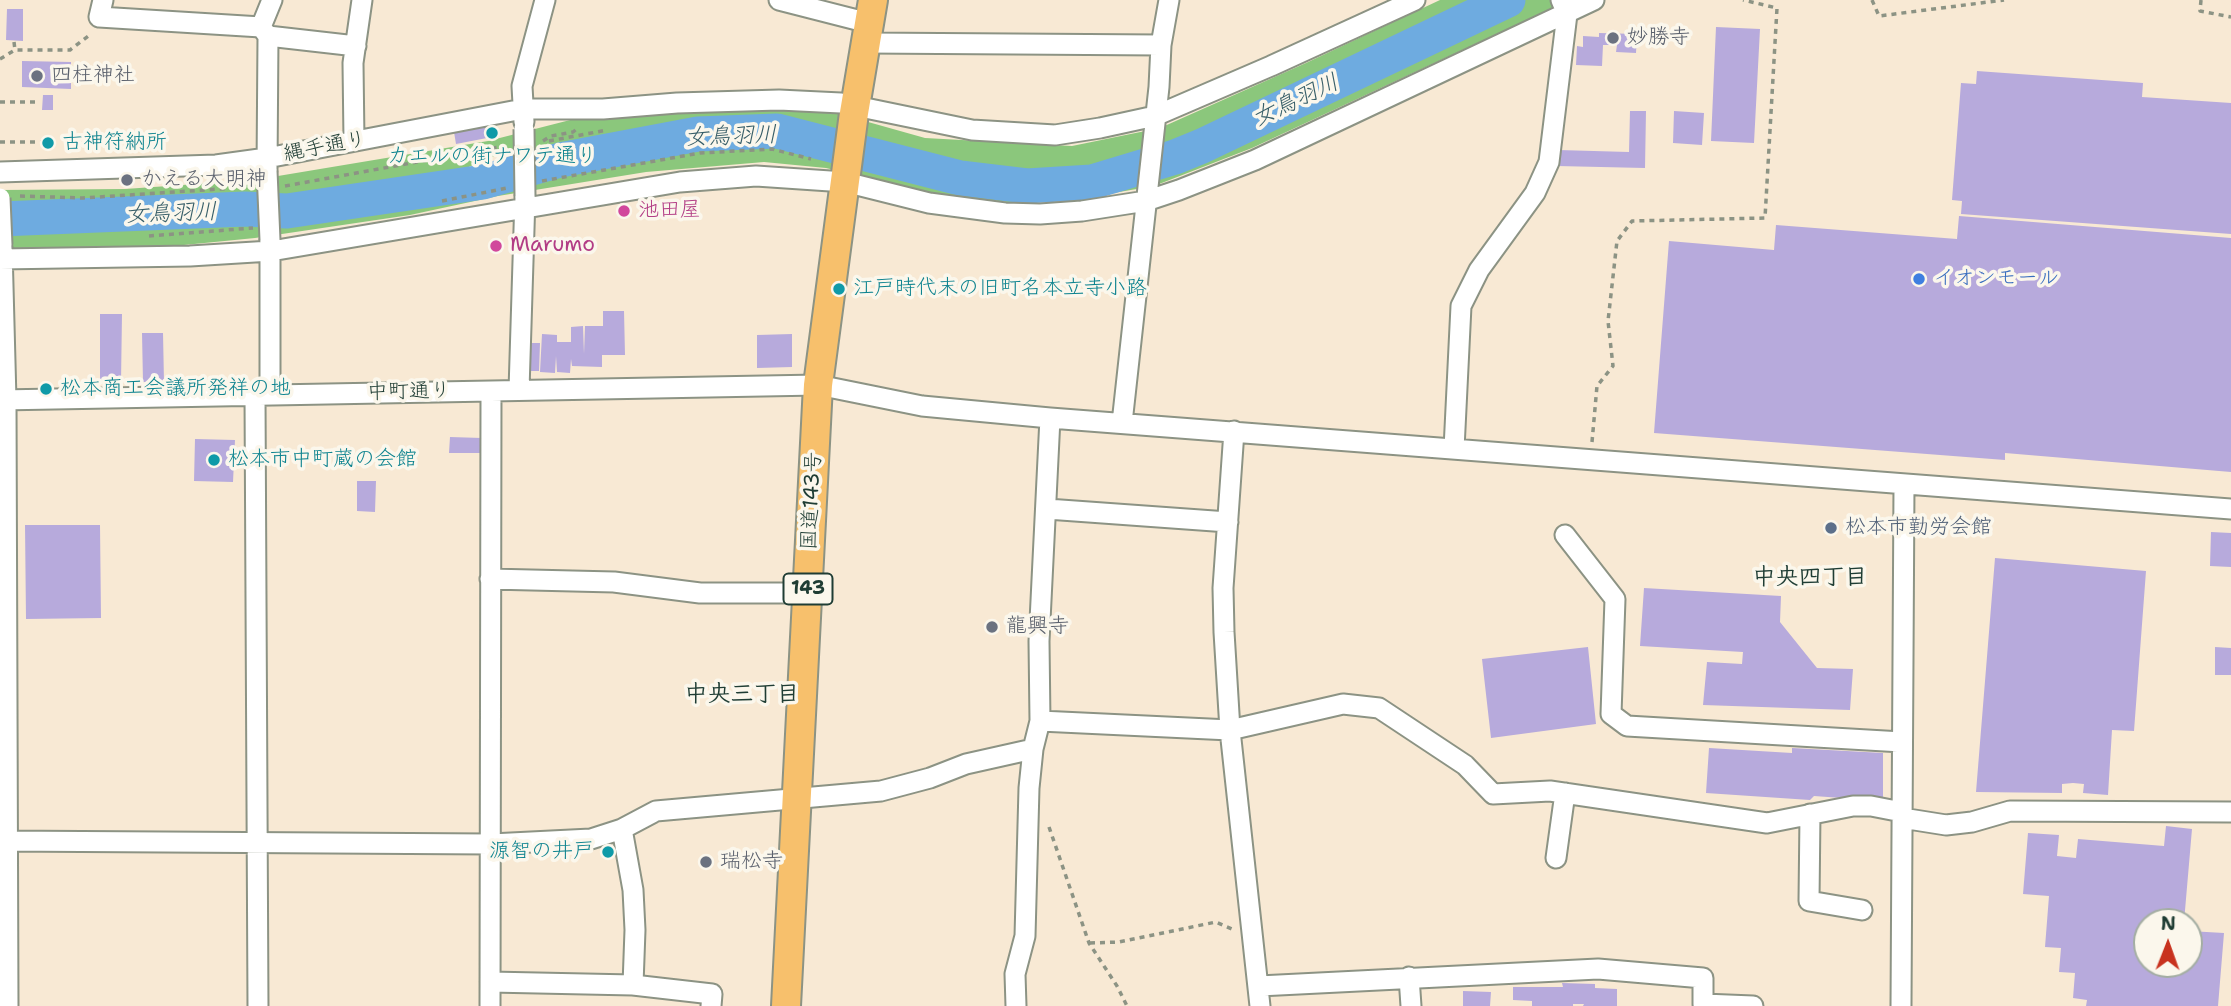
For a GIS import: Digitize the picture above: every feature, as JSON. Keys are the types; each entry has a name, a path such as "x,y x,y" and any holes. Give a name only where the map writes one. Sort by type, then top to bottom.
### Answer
{"highway":[{"name":"国道143号","path":"786,1006 799,798 818,385 869,22"}],"street":[{"path":"258,1006 262,394 270,246 265,31 272,0"},
{"path":"354,141 353,63 362,0"},
{"path":"519,390 525,202 522,86 545,0"},
{"path":"779,0 869,22 1161,45"},
{"path":"1122,423 1159,87 1161,45 1170,0"},
{"name":"縄手通り","path":"0,172 267,164 354,141 523,109 603,108 677,103 779,100 855,108 972,130 1055,135 1154,119 1375,9 1415,0"},
{"path":"1,254 176,257 270,246 525,202 569,199 685,181 756,176 846,178 929,203 1005,213 1082,211 1179,190 1255,160 1564,6 1594,0"},
{"path":"1454,449 1461,306 1479,270 1535,193 1549,162 1564,6"},
{"path":"101,9 356,46"},
{"path":"7,197 1,254 4,975 8,1006"},
{"name":"中町通り","path":"3,400 818,385 922,405 1050,418 2231,509"},
{"path":"490,1006 491,391"},
{"path":"1016,1006 1015,974 1025,936 1028,788 1040,721 1040,641 1050,418"},
{"path":"1234,431 1223,588 1230,730 1260,1006"},
{"path":"1900,1006 1904,485"},
{"path":"1047,509 1228,522"},
{"path":"1565,535 1615,599 1611,714 1627,726 1902,742"},
{"path":"490,579 639,583 700,593 807,593"},
{"path":"1040,721 1230,730 1343,704 1379,708 1465,765 1493,794 1550,791 1767,823 1853,806 1871,806 1946,825 1972,822 2010,811 2231,812"},
{"path":"4,841 491,844 591,839 622,829 656,811 881,791 930,778 966,764 1033,749"},
{"path":"1556,858 1565,793"},
{"path":"1810,814 1809,901 1862,910"},
{"path":"622,829 634,890 633,985"},
{"path":"1259,986 1542,971 1611,970 1703,978 1703,1004 1753,1006"},
{"path":"1409,978 1411,1006"},
{"path":"490,982 633,985 712,994 710,1006"}],"path":[{"path":"1592,448 1597,386 1613,366 1608,321 1616,240 1632,221 1765,218 1777,8 1743,0"},
{"path":"1872,0 1879,16 1896,16 2004,0"},
{"path":"2201,0 2200,11 2231,17"},
{"path":"0,59 15,50 71,50 93,33 101,9"},
{"path":"15,42 15,50"},
{"path":"0,102 38,102"},
{"path":"551,136 573,132 583,124"},
{"path":"0,142 43,142"},
{"path":"285,186 494,148"},
{"path":"7,197 83,198 254,187"},
{"path":"1028,788 1045,815 1089,943 1117,986 1126,1006"},
{"path":"1089,943 1119,942 1216,922 1254,937"}],"green space":[{"path":"1440,0 1497,0 1142,164 1075,178 1019,180 962,172 882,148 845,132 748,119 559,143 490,157 454,174 393,189 278,199 254,196 83,206 16,201 0,203 0,190 125,189 254,180 488,141 578,118 750,107 829,111 925,138 1072,146 1160,128"},
{"path":"1521,0 1557,0 1559,5 1252,148 1154,186 1067,201 1007,202 929,193 826,168 764,162 646,172 498,196 410,215 255,238 184,245 35,250 0,248 0,226 11,224 245,213 284,215 495,184 560,165 699,141 775,139 827,157 857,161 957,184 1026,191 1094,187 1131,177 1217,142"}],"building":[{"path":"7,9 23,9 23,41 6,40"},
{"path":"1716,27 1760,29 1754,143 1711,141"},
{"path":"1599,33 1637,34 1636,53 1616,52 1617,45 1603,45 1602,66 1576,65 1577,46 1583,47 1583,36 1599,37"},
{"path":"22,61 71,62 71,89 22,87"},
{"path":"1977,71 2143,83 2142,97 2231,103 2231,234 1961,214 1962,201 1952,200 1961,83 1976,84"},
{"path":"43,95 53,95 53,110 42,110"},
{"path":"1630,111 1646,111 1645,168 1557,166 1558,150 1629,152"},
{"path":"1674,111 1704,113 1702,145 1673,143"},
{"path":"485,127 487,138 456,144 454,132"},
{"path":"1959,216 2231,238 2231,472 2005,453 2005,460 1654,433 1669,241 1774,250 1776,225 1957,239"},
{"path":"603,311 624,311 625,355 602,355 602,367 572,366 571,359 570,373 557,372 556,356 555,373 540,372 542,334 557,335 557,342 571,342 571,327 583,326 584,354 585,326 603,326"},
{"path":"100,314 122,314 121,382 100,382"},
{"path":"142,333 163,333 164,382 143,382"},
{"path":"792,334 792,367 757,368 757,335"},
{"path":"522,343 540,343 539,371 521,371"},
{"path":"450,437 482,438 482,453 449,453"},
{"name":"松本市中町蔵の会館","path":"195,439 235,440 233,482 194,481"},
{"path":"357,481 376,481 375,512 357,511"},
{"path":"25,525 100,525 101,618 26,619"},
{"path":"2211,532 2231,533 2231,567 2210,566"},
{"path":"1995,558 2146,571 2134,731 2112,730 2108,795 2083,793 2084,784 2073,783 2062,784 2062,793 1976,792"},
{"path":"1644,588 1781,596 1780,622 1817,668 1853,669 1850,710 1703,705 1707,662 1742,664 1743,652 1640,646"},
{"path":"1588,647 1596,724 1491,738 1482,659"},
{"path":"2215,647 2231,648 2231,675 2215,675"},
{"path":"1709,748 1792,753 1792,748 1883,753 1883,801 1814,796 1810,800 1706,793"},
{"path":"2166,826 2192,829 2185,908 2133,908 2133,978 2203,978 2203,932 2224,933 2218,1006 2086,1006 2087,1000 2073,998 2075,973 2059,972 2061,948 2045,947 2049,896 2023,894 2028,833 2059,835 2057,856 2076,858 2078,839 2164,846"},
{"path":"1562,983 1595,984 1595,988 1617,989 1617,1006 1532,1006 1532,1001 1513,1000 1513,987 1563,987"},
{"path":"1463,991 1491,992 1490,1006 1463,1006"}],"waterway":[{"name":"女鳥羽川","path":"0,219 245,209 287,211 483,182 560,160 698,134 777,131 960,178 1027,186 1092,182 1202,146 1508,0"}],"place":[{"name":"妙勝寺","path":"1613,38"},
{"name":"四柱神社","path":"37,76"},
{"name":"カエルの街ナワテ通り","path":"492,133"},
{"name":"古神符納所","path":"48,143"},
{"name":"かえる大明神","path":"127,180"},
{"name":"池田屋","path":"624,211"},
{"name":"Marumo","path":"496,246"},
{"name":"イオンモール","path":"1919,279"},
{"name":"江戸時代末の旧町名本立寺小路","path":"839,289"},
{"name":"松本商工会議所発祥の地","path":"46,389"},
{"name":"松本市中町蔵の会館","path":"214,460"},
{"name":"松本市勤労会館","path":"1831,528"},
{"name":"龍興寺","path":"992,627"},
{"name":"源智の井戸","path":"608,852"},
{"name":"瑞松寺","path":"706,862"}],"district":[{"name":"中央四丁目","path":"1810,578"},
{"name":"中央三丁目","path":"742,695"}]}
